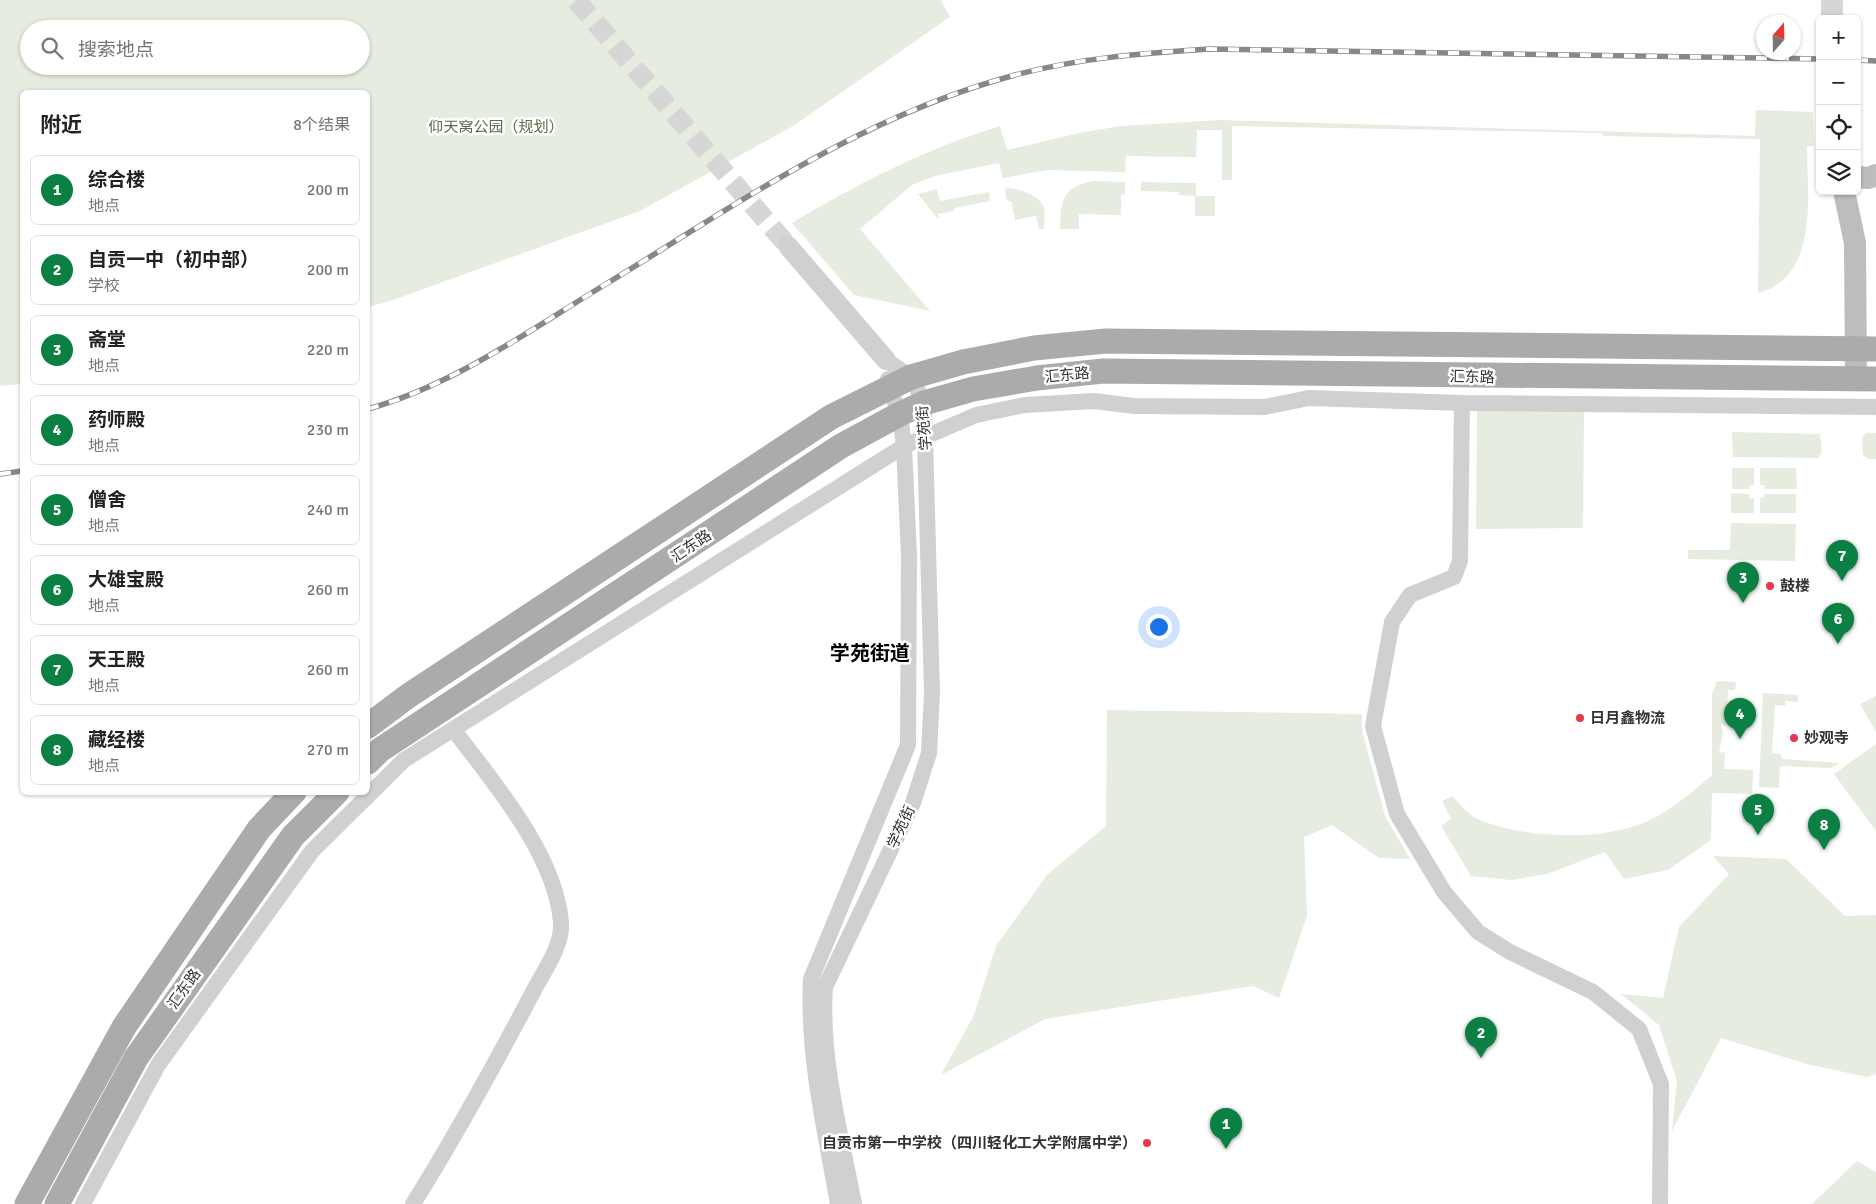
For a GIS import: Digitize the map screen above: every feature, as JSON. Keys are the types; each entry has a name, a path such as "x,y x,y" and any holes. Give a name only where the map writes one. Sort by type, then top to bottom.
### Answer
{"main road":[{"path":"1861,177 1868,178 1876,175"},
{"path":"1845,195 1855,243 1866,350 1866,379"},
{"name":"汇东路","path":"370,724 408,696 831,417 911,377 963,362 1034,348 1106,341 1866,350"},
{"name":"汇东路","path":"370,760 380,750 841,446 924,403 973,389 1037,378 1103,371 1866,379"},
{"name":"汇东路","path":"27,1204 124,1027 259,829 291,795"},
{"name":"汇东路","path":"57,1204 136,1058 293,836 334,795"}],"street":[{"path":"788,246 886,360"},
{"name":"学苑街","path":"854,1204 831,1081 823,1009 825,987 913,803 929,753 932,694 924,403 911,377 886,360"},
{"name":"学苑街","path":"838,1204 813,1061 810,1010 811,979 825,941 908,745 909,556 904,446 900,414 889,388 886,360"},
{"path":"370,794 404,760 904,446 976,415 1025,405 1094,401 1134,406 1264,407 1309,398 1462,403 1876,407"},
{"path":"1462,403 1460,562 1454,578 1410,595 1392,622 1373,726 1397,814 1444,892 1478,932 1510,952 1593,992 1639,1028 1661,1084 1660,1204"},
{"path":"413,1204 512,1030 558,944 562,924 555,888 540,854 494,784 453,729"},
{"path":"83,1204 158,1065 312,851 369,795"}],"green space":[{"name":"仰天窝公园（规划）","path":"0,0 941,0 950,17 793,126 640,211 393,300 370,306 370,90 20,90 20,384 0,386"},
{"path":"1756,110 1813,112 1814,146 1807,146 1808,209 1806,232 1801,252 1792,270 1778,284 1758,293 1760,139 1603,136 1602,133 1232,126 1232,180 1222,180 1222,130 1197,130 1196,157 1126,156 1125,172 1047,170 1003,178 999,163 935,176 912,185 860,229 930,311 854,295 792,223 842,194 893,168 945,145 1000,126 1007,150 1079,133 1121,126 1220,120 1755,136"},
{"path":"1093,181 1125,182 1125,194 1121,195 1121,215 1079,214 1079,229 1060,229 1062,204 1065,197 1074,187"},
{"path":"1141,182 1196,183 1196,196 1215,196 1215,216 1195,216 1195,196 1179,195 1179,192 1141,191"},
{"path":"1010,188 1030,194 1042,203 1044,208 1044,229 1039,229 1036,216 1015,220 1011,201 1007,201 1005,189"},
{"path":"937,189 940,201 989,192 990,201 954,208 954,211 938,214 939,220 918,194"},
{"path":"1477,410 1584,411 1583,528 1476,529"},
{"path":"1732,432 1820,434 1822,453 1818,458 1733,457"},
{"path":"1866,433 1876,433 1876,459 1869,459 1863,455 1862,438"},
{"path":"1732,468 1754,468 1754,485 1750,485 1749,489 1732,489"},
{"path":"1760,468 1796,468 1797,489 1765,489 1764,485 1760,485"},
{"path":"1731,493 1750,494 1749,498 1754,498 1754,513 1731,513"},
{"path":"1764,494 1796,494 1796,513 1760,513 1760,498 1764,498"},
{"path":"1731,523 1796,524 1795,561 1688,559 1688,550 1730,550"},
{"path":"1717,681 1736,682 1735,690 1728,690 1726,726 1721,724 1723,733 1719,753 1725,752 1724,769 1753,770 1752,794 1712,793 1711,840 1668,870 1624,879 1605,852 1547,874 1511,880 1471,876 1441,826 1451,819 1442,801 1452,796 1467,812 1478,819 1496,826 1540,834 1588,835 1632,827 1650,820 1675,805 1712,775 1712,694"},
{"path":"1763,693 1798,695 1798,702 1785,701 1785,706 1775,705 1772,753 1781,754 1782,759 1840,763 1831,768 1780,766 1779,788 1759,787"},
{"path":"1876,696 1876,732 1860,704"},
{"path":"1107,710 1362,714 1362,731 1385,816 1410,859 1379,858 1332,825 1304,837 1307,916 1279,998 1253,986 1045,1019 941,1075 974,1015 996,946 1047,875 1106,826"},
{"path":"1876,744 1876,831 1834,774"},
{"path":"1713,856 1786,859 1845,916 1876,915 1876,1074 1867,1077 1807,1064 1721,1038 1672,1131 1677,1081 1659,1025 1621,994 1663,998 1679,927 1729,874"},
{"path":"1857,1161 1876,1172 1876,1204 1812,1204"}],"tunnel":[{"path":"576,0 788,246"},
{"path":"1832,0 1832,15"}],"railway":[{"path":"370,408 400,399 431,386 491,355 754,193 853,138 959,92 1039,69 1112,57 1209,49 1816,59"},
{"path":"1861,60 1876,61"},
{"path":"0,474 20,471"}],"place":[{"name":"天王殿","path":"1842,581"},
{"name":"鼓楼","path":"1770,586"},
{"name":"斋堂","path":"1743,603"},
{"name":"大雄宝殿","path":"1838,644"},
{"name":"日月鑫物流","path":"1580,718"},
{"name":"妙观寺","path":"1794,738"},
{"name":"药师殿","path":"1740,739"},
{"name":"僧舍","path":"1758,835"},
{"name":"藏经楼","path":"1824,850"},
{"name":"自贡一中（初中部）","path":"1481,1058"},
{"name":"自贡市第一中学校（四川轻化工大学附属中学）","path":"1147,1143"},
{"name":"综合楼","path":"1226,1149"}],"district":[{"name":"学苑街道","path":"870,653"}]}
